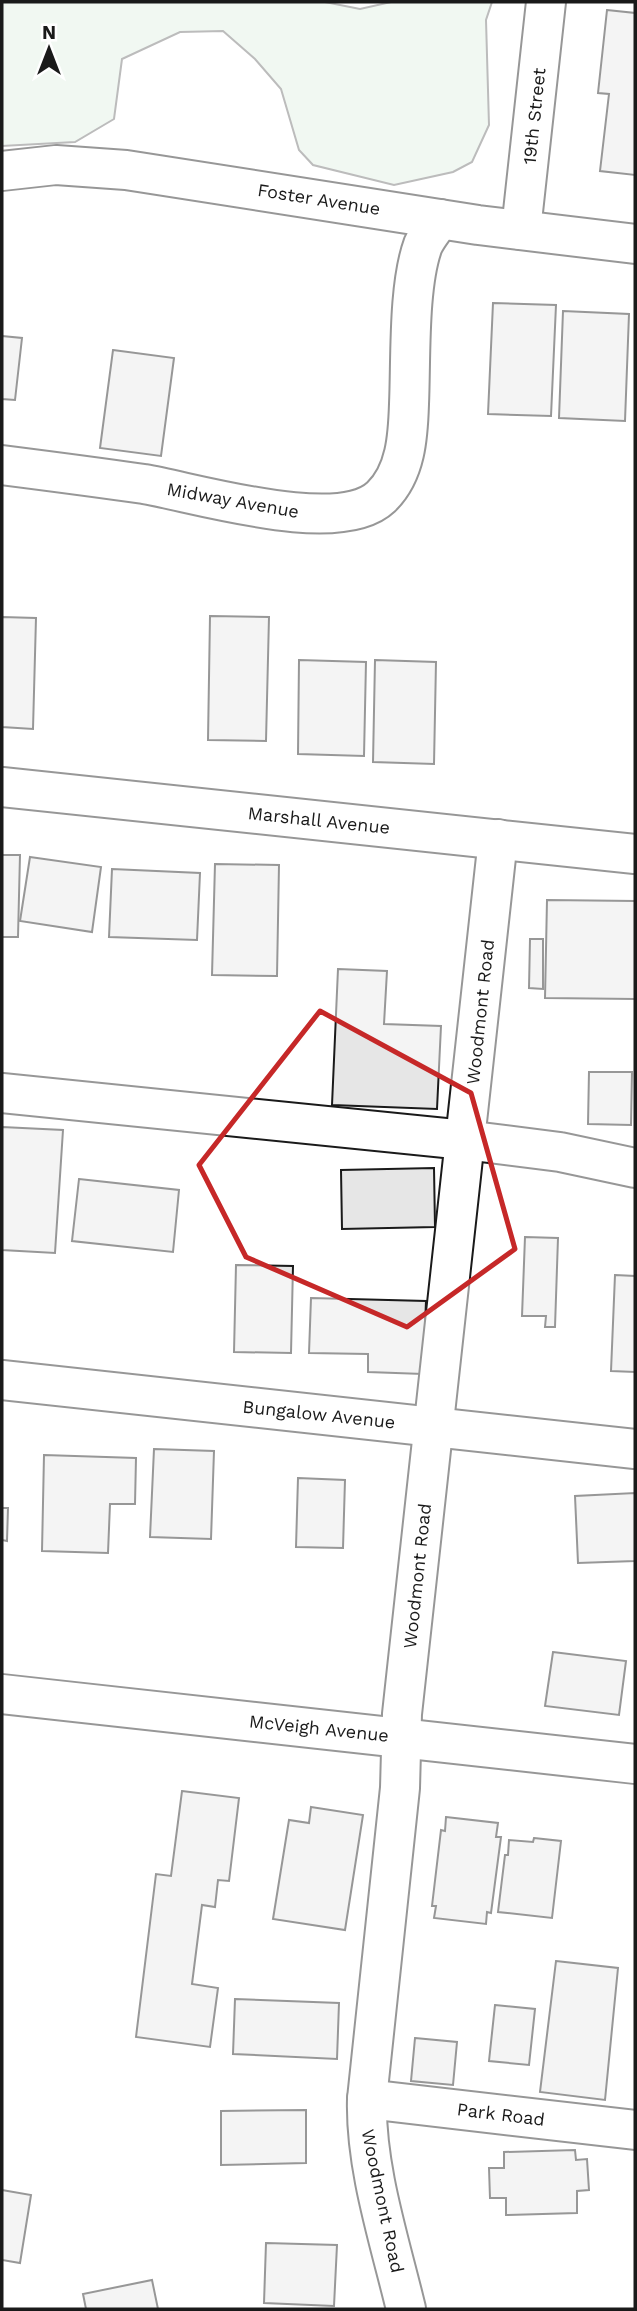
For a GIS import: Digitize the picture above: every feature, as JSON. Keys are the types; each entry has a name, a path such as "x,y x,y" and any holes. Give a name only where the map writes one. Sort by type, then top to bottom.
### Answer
{"street":[{"name":"19th Street","path":"521,230 546,2"},
{"name":"Foster Avenue","path":"2,171 55,165 126,170 440,219 635,244"},
{"name":"Midway Avenue","path":"2,465 145,485 264,509 336,514 359,510 381,498 405,456 416,279 423,244 440,219"},
{"name":"Marshall Avenue","path":"2,787 635,854"},
{"name":"Woodmont Road","path":"406,2309 369,2153 367,2099 400,1788 401,1737 433,1426 498,839"},
{"path":"2,1093 466,1140 560,1152 635,1168"},
{"name":"Bungalow Avenue","path":"2,1380 635,1449"},
{"name":"McVeigh Avenue","path":"2,1693 635,1764"},
{"name":"Park Road","path":"367,2099 635,2130"}],"highlighted area":[{"path":"320,1011 471,1093 515,1249 407,1327 246,1257 199,1165"}],"green space":[{"path":"2,2 325,2 360,9 391,2 492,2 486,20 489,125 472,162 453,172 394,185 313,165 299,150 281,89 255,59 223,31 180,32 122,59 114,119 75,142 2,146"}],"building":[{"path":"607,10 635,13 635,175 600,171 609,94 598,93"},
{"path":"493,303 556,305 551,416 488,414"},
{"path":"563,311 629,314 625,421 559,418"},
{"path":"2,336 22,338 15,400 2,399"},
{"path":"113,350 174,358 161,456 100,448"},
{"path":"210,616 269,617 266,741 208,740"},
{"path":"2,617 36,618 33,729 2,727"},
{"path":"299,660 366,662 364,756 298,754"},
{"path":"375,660 436,662 434,764 373,762"},
{"path":"2,855 20,855 18,937 2,937"},
{"path":"30,857 101,867 92,932 20,921"},
{"path":"215,864 279,865 277,976 212,975"},
{"path":"112,869 200,873 197,940 109,937"},
{"path":"547,900 635,901 635,999 545,998"},
{"path":"530,939 543,939 543,989 529,988"},
{"path":"338,969 387,971 384,1024 441,1026 437,1109 332,1105"},
{"path":"589,1072 632,1072 631,1125 588,1124"},
{"path":"2,1127 63,1130 55,1253 2,1250"},
{"path":"434,1168 435,1227 342,1229 341,1170"},
{"path":"79,1179 179,1190 173,1252 72,1241"},
{"path":"525,1237 558,1238 555,1327 545,1327 546,1316 522,1316"},
{"path":"236,1265 293,1266 291,1353 234,1352"},
{"path":"615,1275 635,1276 635,1372 611,1371"},
{"path":"311,1298 426,1301 423,1374 368,1372 368,1354 309,1353"},
{"path":"154,1449 214,1451 211,1539 150,1537"},
{"path":"44,1455 136,1458 135,1504 110,1504 108,1553 42,1551"},
{"path":"298,1478 345,1480 343,1548 296,1547"},
{"path":"635,1493 635,1561 578,1563 575,1496"},
{"path":"2,1508 8,1508 7,1541 2,1540"},
{"path":"553,1652 626,1661 619,1715 545,1706"},
{"path":"182,1791 239,1798 229,1881 218,1880 215,1907 202,1905 192,1984 218,1988 210,2047 136,2037 156,1874 171,1876"},
{"path":"311,1807 363,1815 345,1930 273,1919 289,1820 309,1823"},
{"path":"446,1817 498,1823 496,1837 501,1837 491,1913 487,1912 486,1924 434,1918 436,1906 432,1906 441,1830 445,1831"},
{"path":"534,1838 561,1841 552,1918 498,1912 509,1840 533,1842"},
{"path":"556,1961 618,1968 605,2100 540,2092"},
{"path":"235,1999 339,2003 337,2059 233,2054"},
{"path":"495,2005 535,2009 529,2065 489,2061"},
{"path":"415,2038 457,2042 453,2085 411,2081"},
{"path":"306,2110 306,2163 221,2165 221,2111"},
{"path":"575,2150 576,2160 587,2159 589,2190 577,2191 577,2213 506,2215 506,2198 490,2198 489,2168 504,2168 504,2152"},
{"path":"2,2190 31,2195 20,2263 2,2260"},
{"path":"266,2243 337,2245 334,2306 264,2303"},
{"path":"152,2280 158,2309 86,2309 83,2294"}]}
